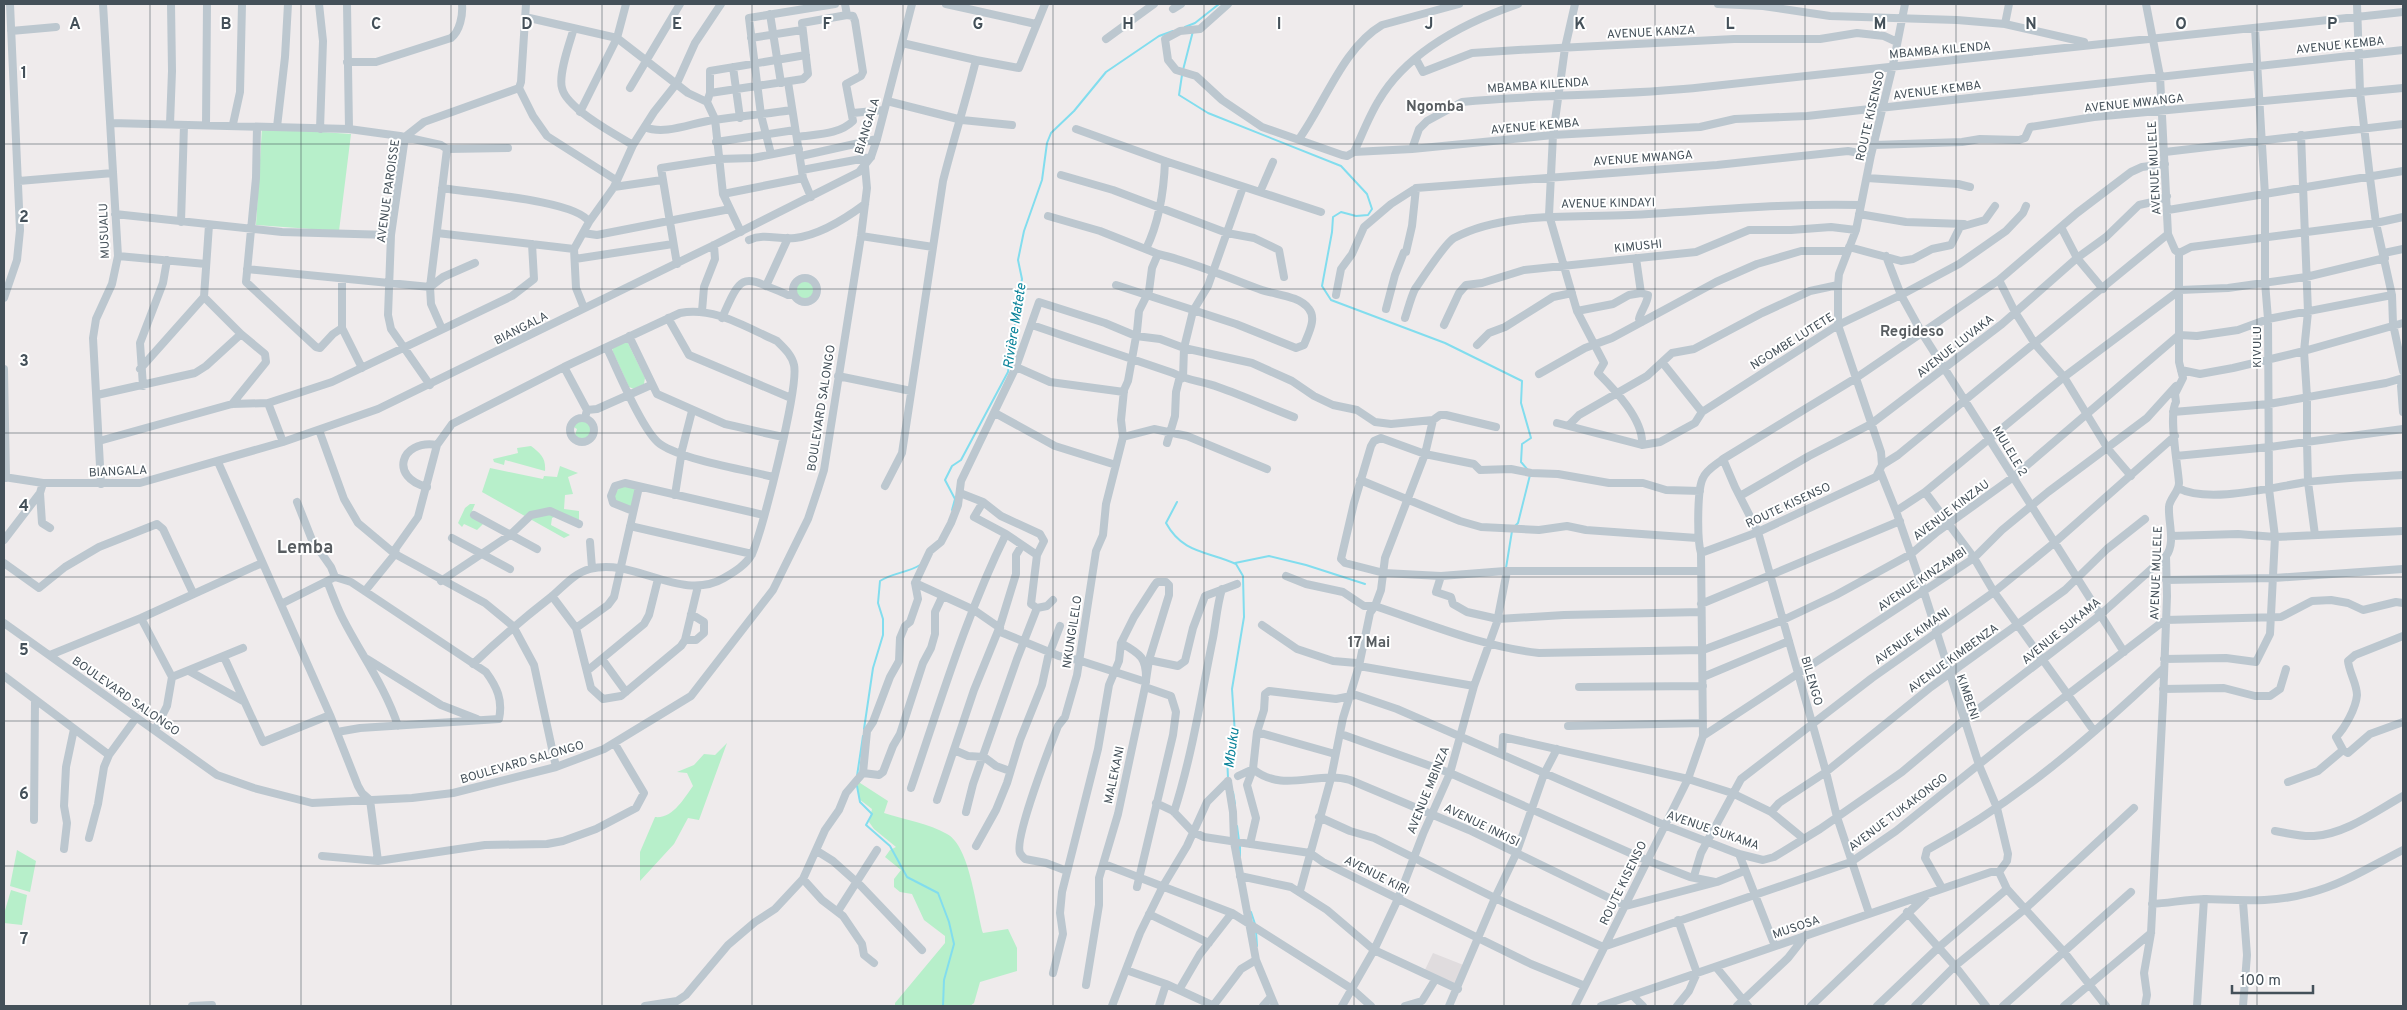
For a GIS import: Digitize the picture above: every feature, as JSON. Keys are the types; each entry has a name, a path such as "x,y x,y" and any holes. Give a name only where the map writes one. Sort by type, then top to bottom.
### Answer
{"street":[{"path":"4,298 17,260 20,230 10,4"},
{"name":"MUSUALU","path":"101,484 94,329 96,319 112,284 118,256 103,4"},
{"path":"170,124 172,71 171,4"},
{"path":"206,125 207,4"},
{"path":"233,124 240,92 242,4"},
{"path":"277,127 285,58 288,4"},
{"path":"319,4 323,41 320,129"},
{"path":"347,4 349,129"},
{"path":"347,62 376,62 451,38 456,34 459,27 462,4"},
{"path":"526,4 519,88 533,116 547,136 615,183 662,180"},
{"path":"580,112 617,38 626,4"},
{"path":"630,88 680,4"},
{"path":"584,308 576,288 574,248 615,183 633,146 677,84 695,42 721,4"},
{"path":"770,154 761,115 749,18 835,4"},
{"path":"845,4 847,15"},
{"name":"BIANGALA","path":"5,477 43,484 140,483 218,462 378,410 859,172 871,157 877,139 912,4"},
{"path":"946,4 1036,24"},
{"path":"902,42 976,60 1019,68 1045,4"},
{"path":"1106,38 1154,4"},
{"path":"1173,9 1181,4"},
{"name":"AVENUE KEMBA","path":"1228,4 1200,29 1180,31 1165,38 1168,60 1176,70 1196,76 1222,100 1262,127 1342,156 1348,156 1354,152 1412,149 1553,135 1700,126 1735,119 1807,116 2403,50"},
{"path":"1299,139 1314,119 1355,47 1372,30 1382,25 1458,4"},
{"path":"1354,152 1379,100 1396,78 1416,59 1432,46 1478,19 1518,4"},
{"path":"1575,4 1565,48 1553,135 1549,216 1565,264 1577,311 1604,363 1598,373 1608,381 1617,393 1641,432 1642,445"},
{"path":"1718,4 1762,6 1830,16 1958,20 2005,24 2090,44"},
{"name":"ROUTE KISENSO","path":"1575,1006 1626,906 1646,860 1688,779 1703,736 1700,553 1758,532 1876,477 1881,468 1881,452 1838,325 1838,285 1848,249 1856,230 1860,204 1893,65 1904,4"},
{"path":"2005,24 2008,4"},
{"name":"AVENUE MULELE","path":"2144,1006 2147,995 2144,973 2151,933 2163,689 2167,596 2166,556 2170,547 2171,536 2169,503 2178,488 2179,466 2173,448 2175,436 2173,407 2176,402 2175,394 2181,380 2181,370 2178,362 2179,252 2175,250 2168,234 2166,164 2160,76 2145,4"},
{"path":"2356,4 2360,92 2370,178 2376,223 2392,295 2394,324 2403,371"},
{"name":"MBAMBA KILENDA","path":"1412,149 1419,128 1427,121 1462,102 1702,87 1893,65 1937,63 2090,44 2403,12"},
{"path":"770,14 776,59 792,110 803,174 811,197"},
{"path":"710,93 784,83 806,77 808,74 802,30 804,22 847,15 853,16 862,72 861,76 846,84 852,114 852,121 847,127 836,131 766,135 716,142"},
{"path":"525,17 617,38 647,59 688,93 707,102 715,119 723,194 741,232"},
{"path":"12,31 56,27"},
{"path":"574,28 561,85 564,94 580,112 633,146"},
{"name":"KIVULU","path":"2164,659 2226,658 2256,662 2269,639 2272,617 2275,537 2269,489 2270,447 2268,319 2265,282 2265,195 2260,142 2260,103 2255,28"},
{"path":"751,38 802,30"},
{"name":"AVENUE KANZA","path":"1416,59 1423,72 1472,53 1734,39 1820,39 1857,33 1884,36 1896,42"},
{"path":"707,102 710,93 710,70 806,55"},
{"path":"885,486 902,453 943,181 951,149 962,120 976,60"},
{"path":"733,67 740,118"},
{"name":"AVENUE PAROISSE","path":"430,385 389,326 388,284 391,236 405,137 424,122 519,88"},
{"name":"AVENUE MWANGA","path":"1874,145 1962,142 1980,139 2019,140 2025,138 2030,127 2094,117 2260,103 2403,88"},
{"path":"887,101 962,120 1012,125"},
{"path":"645,127 659,130 715,119 740,118 792,110"},
{"path":"852,114 884,110"},
{"path":"111,123 233,124 257,127 349,129 405,137 441,145 447,149 508,148"},
{"path":"2165,152 2403,124"},
{"path":"181,222 184,125"},
{"path":"257,127 256,178 247,269 248,285 316,347 320,348 333,334 342,328"},
{"path":"1076,129 1165,161 1321,212"},
{"path":"2301,135 2308,312 2304,351 2307,397 2306,442 2308,482 2315,535"},
{"path":"676,264 660,168 719,159 735,160 770,154 800,152 877,139"},
{"path":"442,329 431,304 430,287 447,149"},
{"name":"AVENUE MWANGA","path":"1416,188 1717,164 1848,151 1871,155"},
{"path":"723,194 871,157"},
{"path":"1146,249 1154,230 1164,187 1165,161"},
{"path":"1260,192 1273,162"},
{"path":"1700,553 1697,538 1700,491 1702,479 1708,470 1856,378 1999,280 2060,227 2131,172 2142,167 2166,164"},
{"name":"BOULEVARD SALONGO","path":"4,623 208,769 229,780 312,802 370,800 453,793 556,767 615,744 691,696 774,590 808,519 824,470 861,236 866,188 865,166"},
{"path":"2168,210 2303,190 2403,172"},
{"path":"19,181 113,173"},
{"path":"1061,175 1102,187 1227,233 1250,236 1279,250 1284,277"},
{"path":"1867,178 1958,184 1970,187"},
{"path":"1166,444 1175,416 1176,392 1180,380 1183,378 1184,348 1193,311 1208,286 1243,187"},
{"path":"442,188 553,204 587,217 589,222"},
{"path":"1386,309 1395,275 1404,252 1406,252 1412,226 1416,188"},
{"path":"1336,294 1341,270 1352,254 1364,227 1391,204 1416,188"},
{"name":"AVENUE LUVAKA","path":"1740,496 1809,456 1871,424 1945,369 2015,312 2077,258 2106,237 2140,204 2157,201 2167,196"},
{"path":"749,240 758,236 788,238 816,233 851,216 865,204"},
{"name":"AVENUE KINDAYI","path":"1405,318 1415,290 1452,239 1484,227 1549,216 1602,217 1717,209 1860,204"},
{"path":"1859,214 1906,222 1964,224 1985,220 1995,206"},
{"name":"NGOMBE LUTETE","path":"1557,423 1642,445 1660,442 1695,423 1702,412 1838,325 1901,295 1959,264 1979,248 1991,242 2023,213 2026,206"},
{"path":"583,233 597,235 730,209"},
{"path":"115,214 320,235 391,236"},
{"path":"1048,216 1100,231 1158,254 1213,270 1260,290 1304,304 1310,310 1312,323 1304,345 1296,348 1116,285"},
{"path":"2179,252 2191,247 2376,223 2403,217"},
{"path":"1539,374 1593,344 1612,338 1716,282 1757,264 1801,251 1848,249 1886,256 1901,261 1913,259 1932,249 1946,248 1954,242 1958,229 1964,224"},
{"path":"140,369 204,297 208,225"},
{"name":"KIMUSHI","path":"1444,325 1459,293 1466,285 1482,283 1524,270 1565,264 1696,252 1749,230 1837,227 1856,230"},
{"path":"2060,227 2077,258 2103,289"},
{"path":"437,233 574,248"},
{"path":"1881,468 2036,344 2168,234"},
{"path":"861,236 933,247"},
{"path":"766,286 788,238"},
{"path":"99,441 232,404 268,403 332,382 512,296 533,280 532,244"},
{"path":"575,259 673,244"},
{"path":"702,311 704,287 715,259 714,245"},
{"path":"1896,510 1925,492 2064,377 2180,290 2228,288 2306,278 2403,249"},
{"name":"NKUNGILELO","path":"1067,871 1046,863 1024,859 1020,853 1020,846 1025,821 1050,747 1058,726 1065,716 1078,660 1096,551 1103,535 1106,504 1123,437 1121,420 1124,392 1136,336 1139,310 1147,295 1158,254"},
{"path":"118,256 206,264"},
{"name":"MULELE 2","path":"1886,256 1901,295 1922,333 1990,438 2012,478 2077,578 2099,616 2124,652"},
{"path":"1636,258 1641,293"},
{"path":"143,386 140,369 140,343 163,283 167,260"},
{"path":"247,269 342,280 430,287 443,277 475,263"},
{"path":"342,280 342,328 362,368"},
{"path":"722,318 735,288 740,283 750,280 793,295"},
{"path":"1999,280 2015,312 2036,344 2064,377 2108,449 2131,476"},
{"path":"1569,425 1579,415 1647,376 1672,353 1694,349 1817,288 1838,285"},
{"path":"1477,346 1489,333 1505,327 1553,296 1572,293"},
{"path":"1577,311 1608,305 1621,301 1629,294 1641,293 1648,295 1647,302 1640,312 1640,321 1642,322"},
{"path":"2179,335 2197,336 2238,330 2268,319 2392,295"},
{"path":"204,297 241,334 265,354 266,362 232,404"},
{"path":"645,1006 668,1005 686,995 728,945 755,922 775,909 803,879 825,830 839,810 846,793 863,773 867,732 890,677 899,661 900,638 905,626 910,622 918,599 915,583 930,551 940,542 951,523 958,506 962,481 1016,367 1040,302 1105,323 1136,336 1160,339 1184,348 1252,364 1292,381 1326,402 1357,410 1375,422 1391,424 1433,420 1440,415 1446,415 1496,427"},
{"path":"365,591 395,554 396,548 418,517 437,445 452,424 564,367 680,313 702,311 777,341 784,347 794,366 795,373 791,398 764,515 752,554 742,566 721,580 698,586 658,579 619,568 592,568 578,574 513,626 473,664"},
{"path":"668,318 689,355 791,398"},
{"path":"2181,370 2200,374 2304,351 2403,322"},
{"path":"1032,325 1131,359 1183,378 1189,382 1199,382 1220,388 1294,417"},
{"path":"97,395 143,386 200,370 241,334"},
{"name":"AVENUE KINZAU","path":"1286,576 1306,584 1343,592 1364,606 1375,606 1490,644 1520,651 1539,653 1703,650 1782,620 1836,595 1911,554 1949,523 2012,478 2179,335"},
{"path":"629,336 657,394 725,424 783,437"},
{"path":"606,348 653,437 659,444 681,454 774,477"},
{"path":"1662,362 1702,412"},
{"path":"564,367 587,410 585,418"},
{"path":"1016,367 1050,382 1124,392"},
{"path":"4,369 5,477"},
{"path":"838,376 911,391"},
{"path":"2173,412 2269,404 2403,379 2401,386 2403,412"},
{"name":"AVENUE KINZAMBI","path":"1703,736 1974,558 2002,530 2048,492 2147,418 2181,380"},
{"path":"587,410 597,409 651,385"},
{"path":"268,403 283,442"},
{"path":"675,495 681,454 692,411"},
{"path":"995,413 1055,446 1116,465"},
{"path":"1300,891 1319,816 1331,778 1343,718 1359,666 1370,613 1375,606 1384,573 1388,547 1425,454 1433,420"},
{"path":"1123,437 1154,429 1210,444 1267,469"},
{"path":"2176,456 2270,447 2403,429"},
{"path":"319,430 344,499 358,523 395,554 485,604 513,626 534,664 556,767"},
{"name":"AVENUE KIMANI","path":"1694,876 1701,853 1709,842 1732,792 1741,779 1935,632 1994,592 2054,544 2175,436"},
{"path":"1700,491 1666,490 1643,483 1609,483 1580,477 1511,469 1480,470 1474,464 1425,454 1382,438 1374,441 1360,480 1341,562 1384,573 1441,576 1508,571 1701,571"},
{"path":"427,487 410,481 404,471 403,463 406,455 415,446 427,443 437,445"},
{"name":"BILENGO","path":"1723,459 1758,532 1813,724 1836,817 1869,913"},
{"path":"218,462 330,715 362,793 370,800 378,861"},
{"name":"KIMBENI","path":"1881,468 1924,592 1935,632 1979,765 1997,808 2008,854 2007,861 1999,872"},
{"path":"2178,488 2190,494 2269,489 2308,482 2403,475"},
{"path":"1360,480 1460,522 1480,527 1538,530 1567,526 1586,530 1697,538"},
{"path":"633,511 613,503 612,490 615,486 625,483 764,515"},
{"path":"4,540 40,493 43,484"},
{"path":"576,628 612,601 639,487"},
{"path":"1925,492 1974,558 1994,592 2019,624 2043,661 2070,695 2094,731"},
{"path":"40,493 42,523 50,528"},
{"path":"960,493 983,502 1001,516 1044,537 1043,546 1037,555 1031,604 1037,608 1047,606 1053,600"},
{"path":"297,502 312,540 335,576 351,582 486,672 497,688 501,701 499,719 479,719 460,714 441,705 367,659"},
{"path":"983,502 974,517 1006,534 1037,555"},
{"path":"441,581 510,535 531,516 550,511 579,524"},
{"path":"474,515 537,549"},
{"name":"AVENUE KIMBENZA","path":"1771,812 1779,803 1826,772 1931,687 1949,676 2019,624 2077,578 2107,549 2145,519"},
{"path":"1441,576 1436,592 1450,597 1453,604 1466,612 1498,619 1701,608 1771,575 1900,520"},
{"path":"4,563 39,588 65,567 99,547 157,524 163,529 193,593"},
{"path":"630,526 752,554"},
{"path":"2171,536 2238,534 2275,537 2403,531"},
{"path":"910,788 992,562 1006,534"},
{"path":"452,538 510,569"},
{"path":"590,542 592,568"},
{"path":"937,800 990,647 999,629 1016,574 1016,555 1022,545"},
{"name":"AVENUE SUKAMA","path":"1257,732 1267,692 1310,694 1336,699 1351,695 1397,709 1664,825 1739,854 1763,860 1774,858 1902,772 1964,720 2099,616 2166,556"},
{"path":"50,655 141,618 262,563"},
{"path":"2166,580 2274,578 2403,569"},
{"name":"AVENUE MBINZA","path":"1342,1006 1374,950 1398,899 1450,773 1474,686 1498,619 1508,571"},
{"path":"281,604 335,576"},
{"path":"587,671 647,619 658,579"},
{"path":"327,581 342,618 367,659 392,708 398,726"},
{"name":"MALEKANI","path":"1086,984 1099,905 1099,878 1118,814 1146,684 1149,660 1169,595 1169,585 1166,582 1157,582 1134,616 1121,643"},
{"path":"915,583 974,610 999,629 1024,642 1050,653 1115,672 1171,696 1176,712 1171,748 1136,887"},
{"path":"1149,660 1178,666 1185,661 1193,628 1205,596 1237,584"},
{"path":"552,596 576,628 591,688 603,699 616,698 626,692 680,646 685,640 698,586"},
{"path":"1174,812 1181,795 1193,746 1199,702 1222,589"},
{"path":"863,773 879,775 883,772 888,756 900,734 923,663 931,648 935,634 935,612 942,597"},
{"path":"2166,620 2272,617 2286,615 2312,601 2332,600 2348,603 2363,610 2396,602 2403,603"},
{"path":"966,812 1037,608"},
{"path":"685,640 696,640 704,633 704,622 691,614"},
{"path":"141,618 172,677 167,706 155,730"},
{"name":"AVENUE TUKAKONGO","path":"1604,947 1851,862 1896,831 2166,620"},
{"path":"1262,625 1297,649 1321,655 1333,661 1357,663 1359,666 1474,686"},
{"path":"976,846 996,810 1020,740 1042,685 1050,653 1060,626"},
{"path":"2403,636 2355,655 2348,661 2349,671 2357,694 2348,723 2336,737 2343,750 2348,753 2370,734 2403,722"},
{"path":"1703,677 1789,641"},
{"path":"1052,973 1063,934 1060,913 1062,892 1098,748 1109,685 1115,672 1121,643 1143,658 1146,667 1146,684"},
{"path":"172,677 243,648"},
{"path":"224,657 263,742 330,715"},
{"path":"602,659 626,692"},
{"path":"1942,888 1925,858 1925,853 1997,808 2046,771 2164,668"},
{"path":"2163,689 2224,688 2254,696 2270,696 2280,689 2286,669"},
{"path":"189,671 243,702"},
{"path":"4,676 109,754"},
{"path":"1579,687 1703,686"},
{"path":"34,820 35,700"},
{"path":"89,838 104,767 109,754 136,718"},
{"path":"337,732 398,726 464,723 479,719"},
{"path":"1568,726 1703,723"},
{"path":"64,849 67,823 64,812 66,767 74,729"},
{"path":"1250,844 1256,818 1247,785 1253,770 1257,732 1335,754"},
{"path":"1341,734 1450,773 1531,811 1646,860 1690,877 1694,876 1717,882"},
{"path":"1502,754 1503,737 1688,779 1732,792 1771,812 1804,839"},
{"path":"322,856 378,861 492,844 547,844 596,829 636,808 644,793 615,744"},
{"path":"1449,1006 1516,854 1544,774 1558,749"},
{"path":"954,750 968,756 984,757 996,766 1010,771"},
{"path":"2288,782 2318,770 2343,750"},
{"path":"1238,776 1253,770"},
{"name":"AVENUE INKISI","path":"1253,770 1268,778 1288,782 1331,778 1350,780 1432,814 1626,906"},
{"path":"1112,1006 1149,914 1163,886 1193,832 1207,802 1228,781 1233,812 1234,842 1256,960 1276,1006"},
{"path":"2275,831 2311,837 2324,835 2351,825 2403,796"},
{"name":"AVENUE KIRI","path":"1156,803 1174,812 1193,832 1204,837 1310,853 1479,939 1531,964 1585,986"},
{"path":"1915,1006 1955,966 2025,909 2134,808"},
{"path":"1319,816 1350,831 1374,838 1495,898 1604,947"},
{"path":"838,911 877,850"},
{"path":"2152,904 2204,899 2243,902 2268,901 2310,893 2403,850"},
{"path":"817,851 833,861 856,882 922,950"},
{"path":"1739,854 1744,871 1775,946"},
{"path":"1104,864 1232,913 1352,989 1370,1006"},
{"path":"1626,906 1717,882 1744,871"},
{"path":"1999,872 2007,889 2064,952 2106,1006"},
{"name":"MUSOSA","path":"1601,1006 1930,892 1999,872"},
{"path":"1240,876 1266,880 1300,891 1327,910 1374,950 1435,980 1458,989"},
{"path":"803,879 822,900 838,911 862,944 864,954 874,963"},
{"path":"1877,1006 1939,947 2007,889"},
{"path":"1811,1006 1930,892"},
{"path":"2003,1006 2131,892"},
{"path":"2197,1006 2204,899"},
{"path":"2243,902 2246,955 2243,1006"},
{"path":"1907,912 1955,966 1986,1006"},
{"path":"1180,990 1186,975 1232,913"},
{"path":"1149,914 1209,943"},
{"path":"1677,1006 1689,991 1698,973 1678,920"},
{"path":"2064,1006 2151,933"},
{"path":"1716,967 1742,1004 1788,958 1806,935"},
{"path":"1126,970 1166,984 1214,1006 1241,969 1256,960"},
{"path":"1405,1006 1422,1000 1435,980"},
{"path":"1159,1006 1166,984"},
{"path":"1633,996 1643,1006"},
{"path":"1263,1006 1271,997"},
{"path":"192,1006 212,1005"}],"shaded area":[{"path":"1433,953 1466,966 1457,988 1424,972"}],"green space":[{"path":"262,128 351,134 339,231 256,225"},
{"path":"805,280 812,283 815,290 812,297 805,300 798,297 795,290 798,283"},
{"path":"625,342 628,343 645,378 644,384 634,389 629,387 612,348"},
{"path":"580,418 590,420 593,426 591,434 582,441 574,438 577,429 572,426"},
{"path":"531,446 542,457 545,463 545,471 505,460 504,465 494,462 493,459 518,453 517,448"},
{"path":"560,466 578,473 568,477 573,494 565,495 564,509 579,511 579,521 561,514 552,518 551,525 570,535 564,538 482,492 490,468 543,479 544,476 557,477"},
{"path":"625,486 636,488 631,508 615,501 615,494 619,488"},
{"path":"470,504 475,504 470,516 483,524 477,530 464,524 462,527 458,523 465,508"},
{"path":"727,743 699,820 688,818 674,844 640,881 640,852 655,817 667,815 673,811 693,786 687,773 677,772 694,765 704,754 715,755"},
{"path":"857,781 888,801 884,813 933,827 947,834 955,841 967,864 983,933 1008,929 1017,948 1017,971 980,982 974,1003 970,1006 895,1006 895,1003 945,943 945,936 924,920 912,894 900,892 894,887 894,879 901,870 885,857 890,850 896,847 874,829 869,822 872,809 859,799"},
{"path":"17,850 36,861 30,892 10,886"},
{"path":"11,890 27,895 22,925 4,923 4,914"}],"waterway":[{"name":"Rivière Matete","path":"1185,27 1195,23 1219,4"},
{"name":"Rivière Matete","path":"952,510 955,499 945,480 952,466 961,460 1008,372 1022,279 1018,260 1024,231 1042,180 1047,143 1051,133 1074,111 1106,72 1159,36 1173,31"},
{"path":"1183,70 1193,31"},
{"path":"1182,75 1179,95 1208,113 1341,166 1367,194 1372,209 1368,215 1356,216 1341,212 1333,217 1322,286 1331,300 1445,343 1522,381 1521,403 1531,438 1522,444 1521,462 1527,469"},
{"path":"1514,527 1518,523 1530,475"},
{"name":"Mbuku","path":"1177,502 1166,523 1180,541 1197,550 1236,564 1243,576 1244,617 1232,689 1235,734 1227,755 1228,778"},
{"path":"1506,568 1512,531"},
{"path":"1235,563 1269,556 1306,565 1365,584"},
{"name":"Rivière Matete","path":"864,729 873,668 883,635 883,619 878,603 880,581 920,565"},
{"path":"857,776 863,736"},
{"path":"857,786 860,802 872,814 866,825 890,846 907,877 938,893 949,922 954,944 944,980 943,1006"},
{"name":"Mbuku","path":"1233,792 1235,804"},
{"name":"Mbuku","path":"1237,826 1239,841"},
{"name":"Mbuku","path":"1240,846 1240,856"},
{"name":"Mbuku","path":"1251,912 1255,924"},
{"name":"Mbuku","path":"1256,931 1257,946"}],"district":[{"name":"Ngomba","path":"1435,106"},
{"name":"Regideso","path":"1912,331"},
{"name":"Lemba","path":"305,547"},
{"name":"17 Mai","path":"1369,642"}]}
